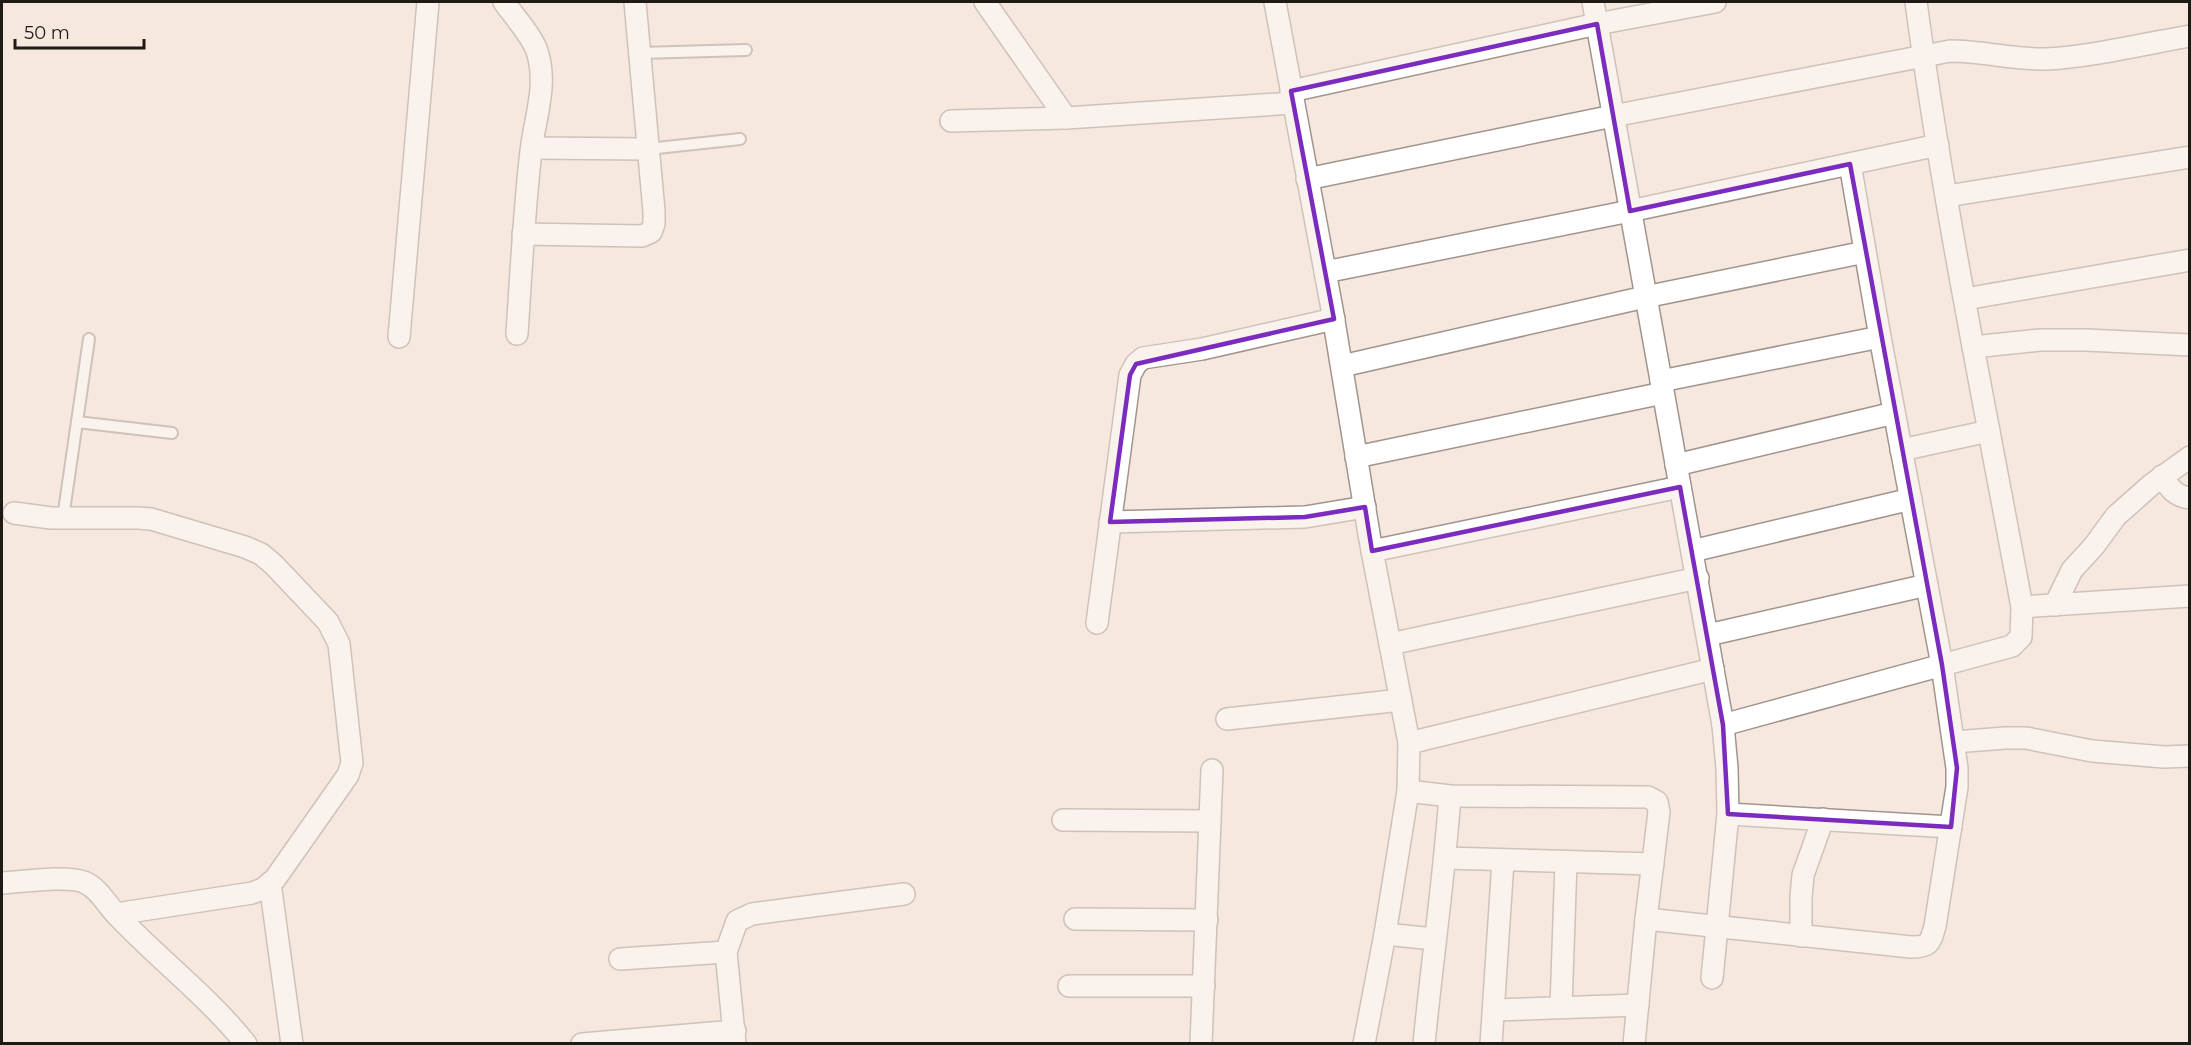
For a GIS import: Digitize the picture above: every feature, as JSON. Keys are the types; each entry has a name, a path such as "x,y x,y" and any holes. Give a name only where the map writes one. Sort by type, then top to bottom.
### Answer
{"street":[{"path":"399,337 428,2"},
{"path":"504,2 536,49 541,69 542,95 532,148 523,234 518,334"},
{"path":"523,234 642,236 651,232 654,224 635,2"},
{"path":"985,2 1066,118"},
{"path":"1275,2 1334,319 1372,551 1408,743 1408,791 1385,934 1364,1044"},
{"path":"1593,2 1723,725 1728,814 1712,978"},
{"path":"951,121 1066,118 1292,97 1597,24 1715,2"},
{"path":"1723,725 2012,646 2021,637 2022,607 1973,347 1923,57 1916,2"},
{"path":"1307,178 1950,51 1972,51 2046,59 2190,36"},
{"path":"1325,272 1630,211 1938,145"},
{"path":"532,148 648,149"},
{"path":"1947,196 2190,158"},
{"path":"1646,919 1923,947 1930,941 1935,926 1957,787 1954,742 1942,665 1850,164"},
{"path":"1342,366 1646,297 1865,252"},
{"path":"1965,299 2190,260"},
{"path":"1097,623 1130,375 1136,364 1143,358 1202,349 1334,319"},
{"path":"1356,457 1880,337"},
{"path":"1973,347 2040,340 2190,345"},
{"path":"1676,465 1894,413"},
{"path":"1901,450 1989,431"},
{"path":"2055,605 2072,570 2094,546 2116,516 2162,476 2190,457"},
{"path":"2162,476 2172,492 2181,497 2190,498"},
{"path":"1372,551 1680,487"},
{"path":"1692,550 1911,500"},
{"path":"1110,522 1305,517 1365,507"},
{"path":"14,513 63,519 151,519 245,547 261,554 274,565 328,622 339,644 352,763 348,776 275,879 263,889 252,894 116,914"},
{"path":"1390,644 1698,578"},
{"path":"1708,635 1927,585"},
{"path":"2022,607 2190,596"},
{"path":"1408,743 1713,669"},
{"path":"1227,720 1401,700"},
{"path":"1954,742 2026,738 2092,751 2164,757 2190,756"},
{"path":"1201,1044 1212,770"},
{"path":"1408,791 1450,796 1648,797 1657,802 1659,812 1634,1044"},
{"path":"1424,1044 1450,796"},
{"path":"1728,814 1951,827"},
{"path":"1801,936 1803,875 1823,819"},
{"path":"1063,820 1210,821"},
{"path":"1445,858 1653,864"},
{"path":"1491,1044 1503,861"},
{"path":"1561,1008 1566,862"},
{"path":"2,883 67,879 85,883 101,895 116,914 206,999 246,1044"},
{"path":"270,883 292,1044"},
{"path":"582,1044 735,1037 726,952 737,921 752,914 904,894"},
{"path":"1075,920 1207,920"},
{"path":"1385,934 1434,939"},
{"path":"621,958 726,952"},
{"path":"1069,986 1204,986"},
{"path":"1494,1010 1638,1005"}],"lane":[{"path":"640,53 746,50"},
{"path":"648,149 740,139"},
{"path":"63,519 89,339"},
{"path":"77,422 172,433"}],"highlighted area":[{"path":"1597,24 1630,211 1850,164 1942,665 1957,768 1951,827 1728,814 1723,725 1680,487 1372,551 1365,507 1305,517 1110,522 1130,375 1136,364 1334,319 1291,91"}]}
